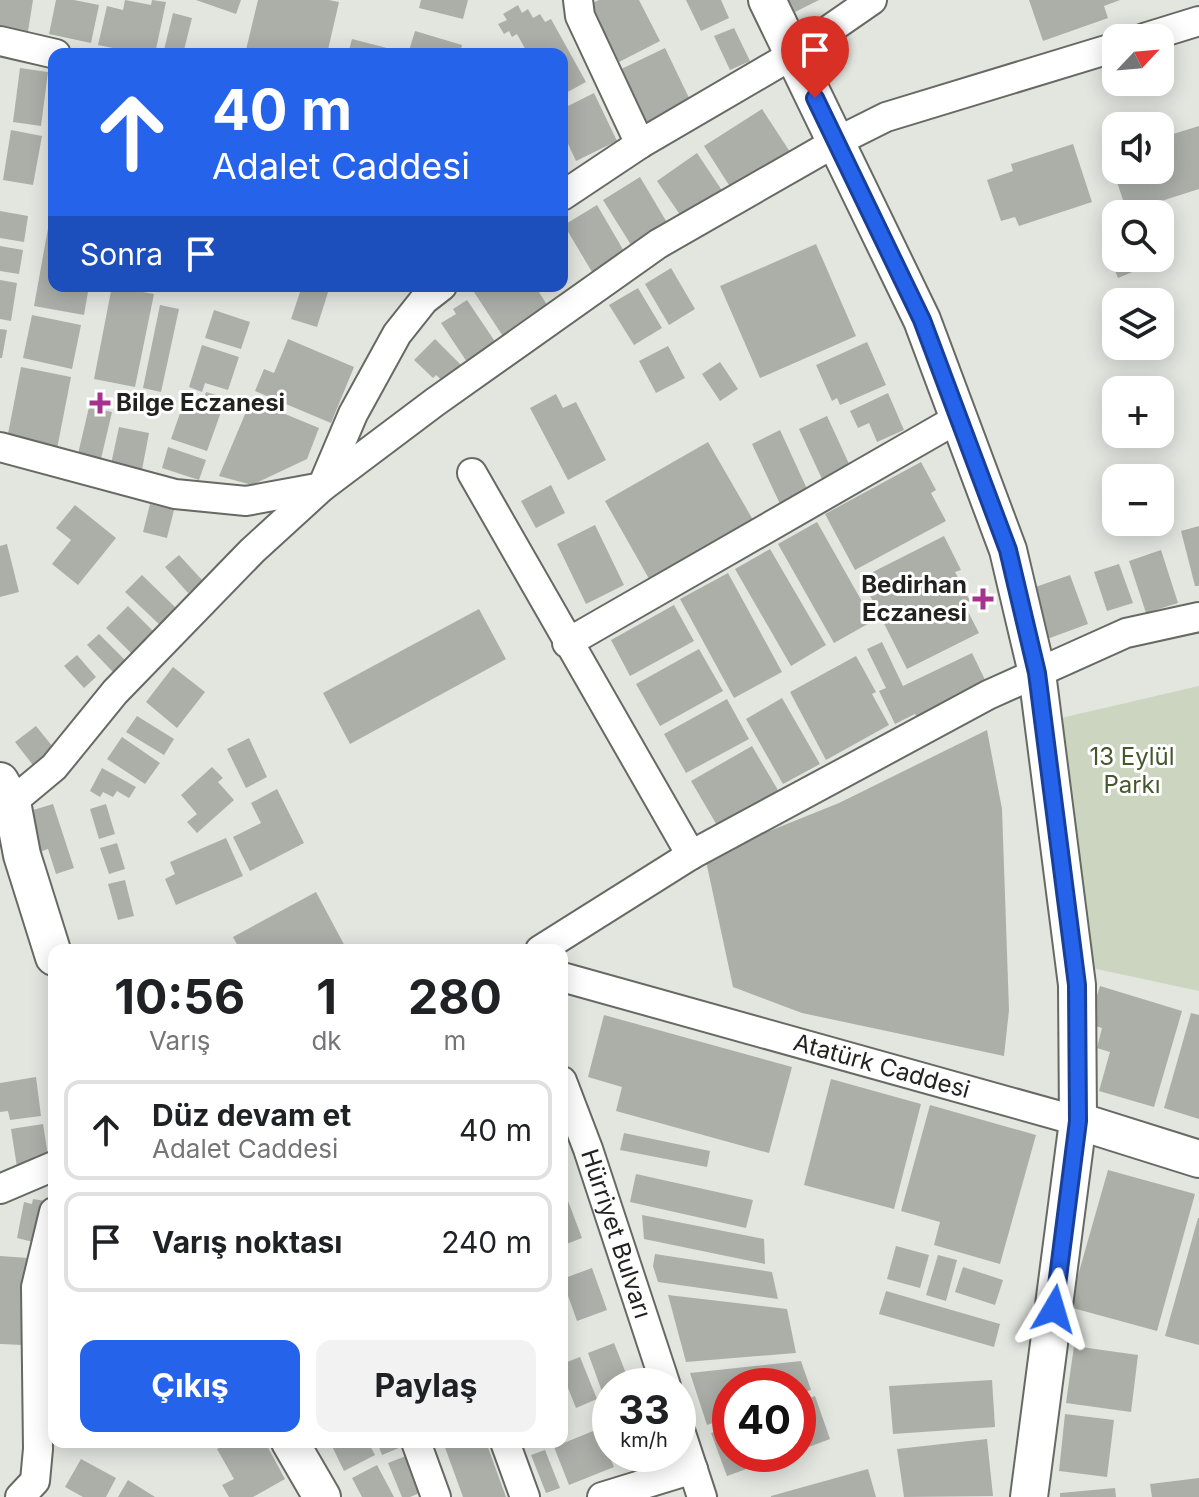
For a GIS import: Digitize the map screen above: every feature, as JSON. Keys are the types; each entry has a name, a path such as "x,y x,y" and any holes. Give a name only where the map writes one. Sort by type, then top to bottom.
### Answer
{"street":[{"path":"578,0 580,16 640,144"},
{"path":"767,0 922,320 1008,550 1037,673 1077,985 1078,1121 1029,1497"},
{"path":"568,192 640,144 794,54 872,0"},
{"path":"1174,29 1199,21"},
{"path":"0,41 48,52"},
{"path":"50,944 6,792 54,767 115,692 252,551 322,487 435,402 658,244 836,142 886,117 1102,51"},
{"path":"322,487 353,414 397,334 434,292"},
{"path":"567,643 957,419"},
{"path":"0,447 175,494 246,501 322,487"},
{"path":"472,473 691,855"},
{"path":"550,944 691,855 988,695 1126,633 1199,617"},
{"name":"Atatürk Caddesi","path":"568,979 1078,1121 1199,1159"},
{"name":"Hürriyet Bulvarı","path":"568,1097 660,1368"},
{"path":"0,1189 48,1169"},
{"path":"36,1492 36,1287 48,1237"},
{"path":"293,1448 322,1497"},
{"path":"418,1448 436,1497"},
{"path":"507,1448 525,1497"},
{"path":"602,1497 683,1472"},
{"path":"694,1472 702,1497"}],"green space":[{"name":"13 Eylül Parkı","path":"1199,686 1199,991 1092,968 1057,719"}],"building":[{"path":"0,0 33,0 27,38 0,34"},
{"path":"56,0 99,5 91,43 49,34"},
{"path":"125,0 151,5 152,0 166,2 156,48 98,45 107,6 123,10"},
{"path":"196,0 241,0 236,14"},
{"path":"258,0 339,2 328,48 246,48"},
{"path":"421,0 468,0 463,19 419,8"},
{"path":"599,0 639,0 660,41 619,62 590,4"},
{"path":"686,0 721,0 729,18 701,31"},
{"path":"789,0 819,0 795,12"},
{"path":"1029,0 1120,0 1104,6 1108,18 1043,41"},
{"path":"518,5 522,13 528,9 533,18 540,14 545,22 551,19 567,48 525,48 517,34 512,37 509,31 504,34 498,24 507,20 503,14"},
{"path":"173,13 192,18 184,48 164,48"},
{"path":"734,28 750,61 730,70 714,36"},
{"path":"415,31 462,45 461,48 410,48"},
{"path":"352,39 387,48 350,48"},
{"path":"665,48 691,102 640,127 613,73"},
{"path":"568,50 586,82 568,92"},
{"path":"20,68 48,72 41,126 13,122"},
{"path":"594,93 617,141 576,161 568,144 568,106"},
{"path":"762,109 792,155 734,193 704,146"},
{"path":"1199,126 1199,189 1165,200 1123,200 1118,184 1174,184 1174,134"},
{"path":"11,130 42,136 33,185 3,180"},
{"path":"1073,144 1092,202 1019,226 1015,217 1001,221 987,180 1013,171 1011,164"},
{"path":"697,153 727,198 687,225 657,181"},
{"path":"640,177 672,231 636,253 603,200"},
{"path":"597,205 628,258 595,277 568,232 568,223"},
{"path":"0,211 28,216 24,242 0,238"},
{"path":"48,229 48,292 88,292 84,315 34,306"},
{"path":"816,244 856,336 760,378 720,286"},
{"path":"0,246 23,250 19,274 0,271"},
{"path":"671,268 695,309 669,325 645,284"},
{"path":"1115,272 1132,272 1118,278"},
{"path":"0,280 17,283 11,321 0,319"},
{"path":"638,288 662,328 634,345 609,305"},
{"path":"111,292 154,294 135,387 94,379"},
{"path":"300,292 328,292 317,327 291,319"},
{"path":"474,292 539,292 553,314 508,344"},
{"path":"467,300 500,349 471,368 441,323 456,314 453,309"},
{"path":"160,305 179,309 161,392 143,388"},
{"path":"214,310 250,322 241,349 205,338"},
{"path":"32,315 81,325 72,369 23,358"},
{"path":"0,329 7,330 2,358 0,358"},
{"path":"288,339 354,367 331,423 255,391 264,369 274,373"},
{"path":"435,339 464,368 447,385 436,375 433,378 414,360"},
{"path":"867,342 886,385 840,405 837,398 832,401 816,365"},
{"path":"202,345 239,357 228,390 205,383 202,392 189,387"},
{"path":"668,346 685,378 656,393 639,361"},
{"path":"720,362 738,389 720,401 702,374"},
{"path":"21,367 71,377 56,454 7,439"},
{"path":"206,392 226,398 207,451 171,439 186,396 203,402"},
{"path":"888,393 904,430 877,442 869,423 858,428 850,411"},
{"path":"556,394 563,408 576,402 606,460 568,480 530,408"},
{"path":"251,400 319,428 307,459 252,485 219,476"},
{"path":"89,407 112,412 101,459 78,454"},
{"path":"827,416 850,466 822,479 799,429"},
{"path":"119,427 149,433 142,470 111,464"},
{"path":"780,430 808,491 780,504 752,444"},
{"path":"708,442 756,525 652,584 605,501"},
{"path":"168,447 206,460 199,480 162,468"},
{"path":"921,462 936,490 931,493 946,521 855,570 825,514"},
{"path":"551,485 565,513 536,528 521,501"},
{"path":"150,504 174,510 167,538 143,532"},
{"path":"75,505 116,538 78,585 52,564 71,540 56,528"},
{"path":"817,522 873,621 834,643 778,544"},
{"path":"595,525 624,585 586,604 557,544"},
{"path":"1199,526 1199,586 1195,586 1181,531"},
{"path":"944,536 961,570 955,572 970,601 964,604 979,633 907,669 861,578"},
{"path":"7,544 19,592 0,597 0,546"},
{"path":"770,549 826,645 791,666 735,569"},
{"path":"1161,550 1178,603 1146,613 1129,561"},
{"path":"179,555 203,581 188,593 165,567"},
{"path":"1119,564 1133,603 1107,611 1094,572"},
{"path":"728,573 782,672 734,698 680,599"},
{"path":"142,575 177,609 161,626 125,592"},
{"path":"1070,575 1088,624 1039,642 1021,592"},
{"path":"674,605 694,641 630,676 611,640"},
{"path":"128,606 154,632 132,654 106,628"},
{"path":"479,609 506,659 350,744 323,693"},
{"path":"99,634 125,660 113,672 87,645"},
{"path":"882,642 903,686 972,653 988,686 919,720 915,714 895,724 879,691 886,688 867,649"},
{"path":"699,649 723,691 660,726 636,684"},
{"path":"77,655 96,677 84,688 64,666"},
{"path":"856,656 876,692 872,694 889,725 826,760 790,692"},
{"path":"173,667 205,692 177,728 146,702"},
{"path":"782,698 820,764 783,784 746,719"},
{"path":"727,699 749,739 686,773 664,734"},
{"path":"137,716 174,739 164,755 126,732"},
{"path":"36,726 57,752 36,769 15,742"},
{"path":"987,730 1002,809 1009,1010 1004,1056 802,1013 733,987 706,861 839,803"},
{"path":"122,737 160,763 145,784 107,759"},
{"path":"249,738 267,777 246,788 227,749"},
{"path":"752,746 779,792 718,827 691,781"},
{"path":"212,767 223,778 218,782 234,800 197,833 187,822 197,814 181,795"},
{"path":"102,768 136,787 129,798 117,791 113,797 103,792 100,797 90,791"},
{"path":"277,789 304,843 250,871 233,837 261,823 251,803"},
{"path":"53,804 74,868 56,874 48,849 30,855 17,815"},
{"path":"106,804 115,834 99,839 90,809"},
{"path":"226,838 243,876 176,905 165,879 175,874 170,862"},
{"path":"117,843 125,869 109,874 100,848"},
{"path":"125,880 134,916 118,920 108,884"},
{"path":"316,892 344,944 237,944 233,937"},
{"path":"1100,986 1182,1011 1154,1107 1099,1091 1110,1052 1097,1048 1102,1028 1088,1024"},
{"path":"1191,1013 1199,1015 1199,1119 1164,1108"},
{"path":"604,1015 792,1067 769,1153 616,1111 622,1087 588,1077"},
{"path":"36,1077 41,1116 10,1120 8,1111 0,1112 0,1083"},
{"path":"831,1079 921,1104 894,1209 804,1185"},
{"path":"930,1105 1036,1135 1000,1264 934,1245 940,1222 901,1211"},
{"path":"43,1124 48,1162 17,1167 11,1129"},
{"path":"624,1133 710,1151 707,1167 620,1150"},
{"path":"1108,1170 1195,1194 1157,1331 1069,1307"},
{"path":"636,1174 753,1200 746,1228 630,1202"},
{"path":"33,1199 45,1201 37,1243 17,1238 24,1202 32,1204"},
{"path":"568,1201 582,1238 568,1243"},
{"path":"642,1215 764,1239 765,1264 644,1239"},
{"path":"1199,1218 1199,1345 1165,1336"},
{"path":"896,1246 929,1255 920,1288 887,1279"},
{"path":"655,1254 772,1272 778,1299 658,1282 653,1266"},
{"path":"938,1255 957,1260 946,1301 926,1295"},
{"path":"0,1256 28,1258 23,1345 0,1344"},
{"path":"963,1267 1003,1280 995,1305 955,1292"},
{"path":"592,1268 607,1310 577,1321 568,1296 568,1277"},
{"path":"886,1291 1000,1324 994,1347 879,1314"},
{"path":"668,1295 787,1309 796,1353 686,1362"},
{"path":"614,1343 624,1368 593,1368 588,1353"},
{"path":"1074,1346 1138,1355 1131,1412 1066,1403"},
{"path":"580,1357 592,1387 592,1401 576,1408 568,1388 568,1362"},
{"path":"801,1361 803,1368 736,1368"},
{"path":"712,1371 712,1423 707,1425 696,1391 696,1372"},
{"path":"992,1380 995,1427 893,1434 889,1386"},
{"path":"816,1399 830,1439 816,1444"},
{"path":"1065,1414 1114,1420 1107,1477 1059,1471"},
{"path":"592,1431 592,1472 602,1472 569,1485 554,1448 568,1448 568,1441"},
{"path":"987,1439 993,1496 904,1497 897,1449"},
{"path":"268,1448 285,1479 253,1497 229,1497 222,1485 234,1479 217,1449"},
{"path":"333,1448 371,1448 375,1455 344,1471"},
{"path":"379,1448 399,1448 382,1455"},
{"path":"445,1448 488,1448 506,1497 463,1497"},
{"path":"545,1450 560,1488 546,1493 531,1455"},
{"path":"406,1456 422,1492 402,1497 388,1463"},
{"path":"81,1459 116,1478 106,1497 83,1497 65,1487"},
{"path":"377,1465 394,1497 362,1497 352,1478"},
{"path":"868,1469 876,1497 771,1497 771,1496"},
{"path":"1199,1478 1199,1497 1152,1497 1150,1484"},
{"path":"128,1480 155,1497 118,1497"},
{"path":"1115,1488 1116,1497 1060,1497 1060,1493"}],"place":[{"name":"Bilge Eczanesi","path":"100,403"},
{"name":"Bedirhan Eczanesi","path":"983,599"}],"route":[{"path":"815,98 922,320 1008,550 1037,673 1077,985 1078,1121 1054,1309"}]}
